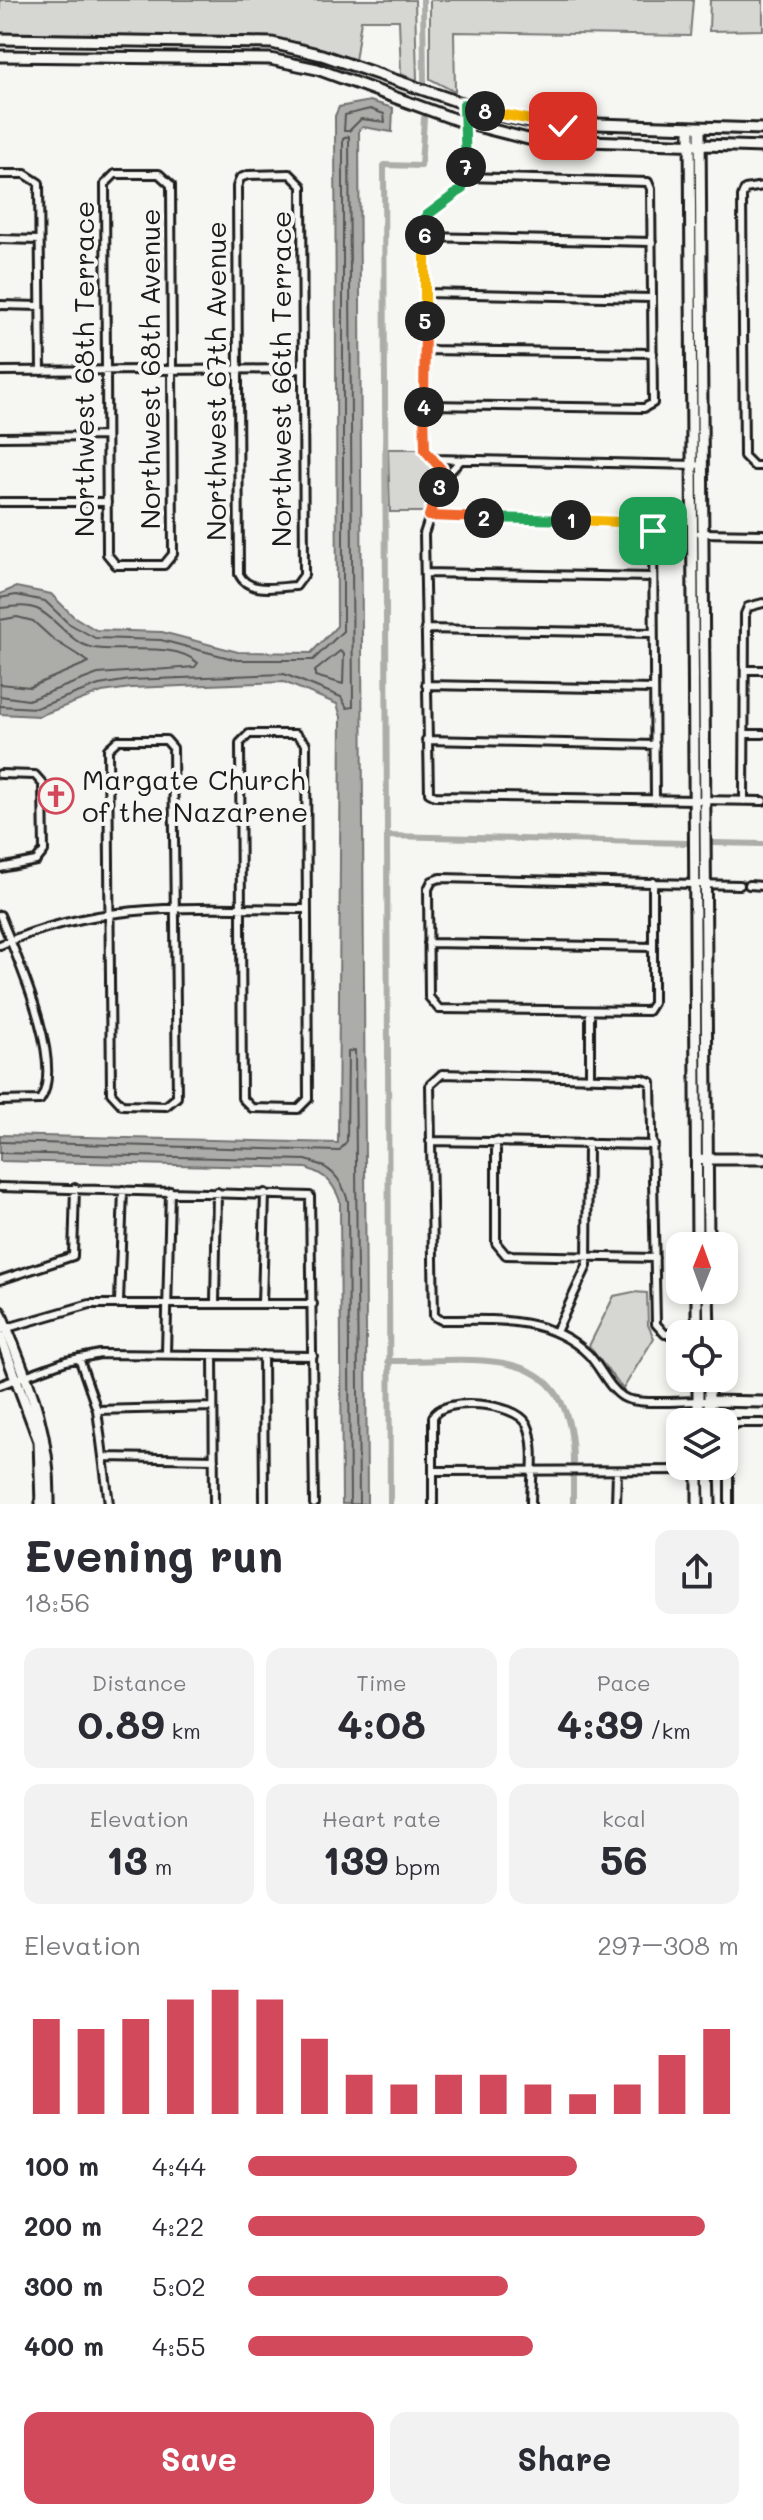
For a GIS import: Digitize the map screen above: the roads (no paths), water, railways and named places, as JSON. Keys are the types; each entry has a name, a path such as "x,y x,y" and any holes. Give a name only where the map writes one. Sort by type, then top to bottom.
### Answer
{"street":[{"path":"0,39 272,43 322,55 497,115 553,125 763,129"},
{"path":"0,56 270,59 317,69 494,132 552,142 763,147"},
{"path":"442,480 435,459 425,450 426,216 462,189 467,177 464,104"},
{"path":"695,128 700,800 697,1232"},
{"path":"0,174 33,176 39,183 41,371"},
{"name":"Northwest 68th Avenue","path":"108,178 130,174 167,178 171,185 172,371 170,560 164,565 116,565 109,561"},
{"name":"Northwest 66th Terrace","path":"240,178 290,174 298,178 302,186 302,581 296,586 252,587 243,583"},
{"path":"424,405 650,406 653,403 652,242 648,182 467,177"},
{"name":"Northwest 68th Terrace","path":"108,178 105,184 109,561"},
{"name":"Northwest 67th Avenue","path":"240,178 237,187 239,574 243,583"},
{"path":"763,186 745,189 744,456 747,462 763,466"},
{"path":"425,237 652,242"},
{"path":"0,239 39,240"},
{"path":"425,293 652,298"},
{"path":"0,305 40,306"},
{"path":"424,350 653,353"},
{"path":"0,371 303,369"},
{"path":"0,437 106,436"},
{"path":"435,459 698,465"},
{"path":"461,460 442,480 424,534 429,793 435,796 763,801"},
{"path":"0,502 107,502"},
{"path":"429,516 650,526 655,800"},
{"path":"698,533 763,534"},
{"path":"425,573 653,577"},
{"path":"744,801 748,607 763,603"},
{"path":"425,629 653,633"},
{"path":"746,670 763,670"},
{"path":"426,685 654,689"},
{"path":"296,734 306,744 307,909 305,1105 298,1109 252,1108 242,1098 240,743 244,737 296,734"},
{"path":"745,734 763,734"},
{"path":"118,740 171,742 175,909 177,1097 173,1102 151,1106 122,1105 114,1100 111,1093 111,743 118,740"},
{"path":"426,740 655,745"},
{"path":"0,774 39,778 43,784 41,858 0,868"},
{"path":"653,882 653,1003 648,1011 439,1009 433,1005 429,997 428,943 428,889 432,881 440,878 653,882 700,883 740,885"},
{"path":"700,883 708,1232"},
{"path":"749,885 763,886"},
{"path":"0,945 57,923 110,911 307,909"},
{"path":"0,915 42,1031 46,1076 40,1100 0,1101"},
{"path":"428,943 653,947"},
{"path":"590,1012 590,1077"},
{"path":"666,1334 656,1324 651,1082 590,1077 442,1074 433,1078 430,1085 430,1141 431,1309 434,1316 441,1320 531,1323 556,1332 587,1353 623,1397 763,1402"},
{"path":"430,1141 654,1145"},
{"path":"496,1141 496,1243 500,1251 506,1255 655,1258"},
{"path":"556,1332 588,1257 588,1143"},
{"path":"696,1162 763,1159"},
{"path":"707,1160 763,1165"},
{"path":"0,1187 310,1196 314,1504"},
{"path":"0,1280 73,1256 75,1188"},
{"path":"119,1302 123,1190"},
{"path":"166,1353 170,1191"},
{"path":"215,1303 217,1192"},
{"path":"262,1304 265,1193"},
{"path":"2,1331 63,1309 119,1302 313,1304"},
{"path":"0,1312 2,1331 46,1440 49,1504"},
{"path":"0,1385 79,1358 122,1353 313,1356"},
{"path":"213,1355 214,1504"},
{"path":"263,1355 264,1504"},
{"path":"79,1358 97,1410 105,1457 108,1504"},
{"path":"20,1376 39,1441 41,1504"},
{"path":"698,1392 698,1408"},
{"path":"709,1392 709,1408"},
{"path":"433,1504 436,1411 445,1406 504,1406 520,1415 528,1425 531,1504"},
{"path":"97,1410 213,1407"},
{"path":"729,1504 729,1429 737,1423 763,1423"},
{"path":"105,1457 214,1459"},
{"path":"433,1471 666,1469"},
{"path":"616,1504 617,1471"},
{"path":"698,1480 698,1504"},
{"path":"709,1480 710,1504"}],"water":[{"path":"370,101 393,108 392,132 363,127 359,130 367,1504 342,1504 340,1201 328,1180 306,1168 0,1161 0,1135 338,1143 341,717 337,704 284,682 131,688 102,692 39,716 0,714 0,594 16,587 51,594 73,616 96,630 162,632 238,652 311,653 337,626 335,116 339,107"}],"waterway":[{"path":"423,0 424,81"},
{"path":"390,1504 384,165 421,166 424,118"},
{"path":"388,836 687,843"},
{"path":"714,843 763,844"},
{"path":"388,1361 487,1361 515,1366 538,1376 557,1394 569,1423 573,1463"},
{"path":"573,1478 573,1504"}],"place":[{"name":"Margate Church of the Nazarene","path":"56,796"}]}
